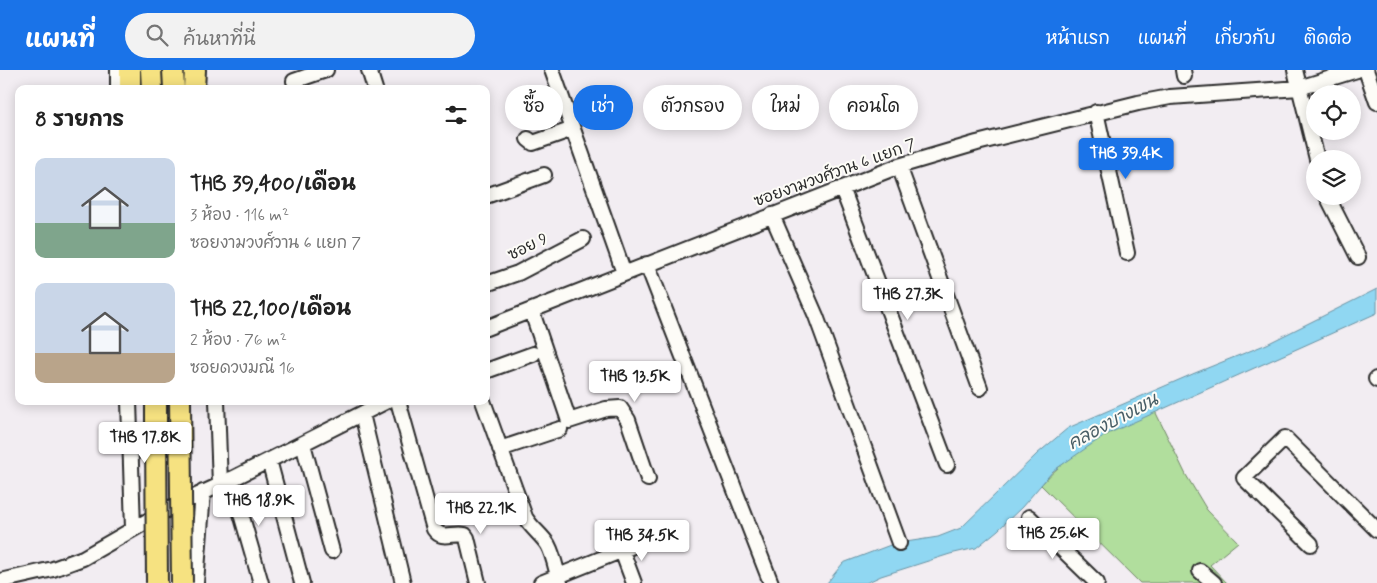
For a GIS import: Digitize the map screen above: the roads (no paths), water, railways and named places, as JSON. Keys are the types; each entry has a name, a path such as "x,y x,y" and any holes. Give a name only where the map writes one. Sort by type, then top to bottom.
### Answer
{"highway":[{"path":"130,70 130,85"},
{"path":"151,70 152,85"},
{"path":"173,70 174,85"},
{"path":"194,85 195,70"},
{"path":"156,405 157,583"},
{"path":"180,405 182,583"}],"street":[{"path":"118,70 118,85"},
{"path":"294,81 326,70"},
{"path":"369,70 374,85"},
{"path":"552,70 624,273"},
{"path":"1295,70 1315,150"},
{"name":"ซอยงามวงศ์วาน 6 แยก 7","path":"490,327 532,312 624,273 899,166 976,143 1138,102 1170,97 1299,88 1356,70"},
{"path":"1366,70 1377,102"},
{"path":"1096,112 1127,253"},
{"path":"528,139 533,143 573,130"},
{"path":"899,166 980,388"},
{"path":"490,195 544,175"},
{"path":"842,188 947,465"},
{"path":"1332,205 1358,257"},
{"path":"772,215 816,316 899,543"},
{"name":"ซอย 9","path":"490,283 518,273 583,239"},
{"path":"648,264 771,583"},
{"path":"532,312 569,421 606,409 620,408 628,420 648,479"},
{"path":"490,370 533,354"},
{"path":"128,405 133,528"},
{"path":"217,405 225,482 260,583"},
{"path":"0,581 22,580 76,561 133,528 202,492 379,405"},
{"path":"399,405 434,529 438,535 442,536 465,535 478,583"},
{"path":"484,405 525,517 547,543 559,580"},
{"path":"362,414 403,583"},
{"path":"500,449 560,429"},
{"path":"1311,544 1244,478 1285,438 1377,530"},
{"path":"303,444 332,551"},
{"path":"269,460 302,583"},
{"path":"196,583 202,492"},
{"path":"1029,517 1097,583"},
{"path":"541,583 559,580 670,531"},
{"path":"622,551 634,583"},
{"path":"1200,571 1214,583"}],"water":[{"name":"คลองบางเขน","path":"1377,289 1377,313 1105,435 1053,471 1022,507 976,548 950,554 881,576 866,583 827,583 843,563 893,544 938,537 961,528 1037,454 1068,428 1267,344"}]}
